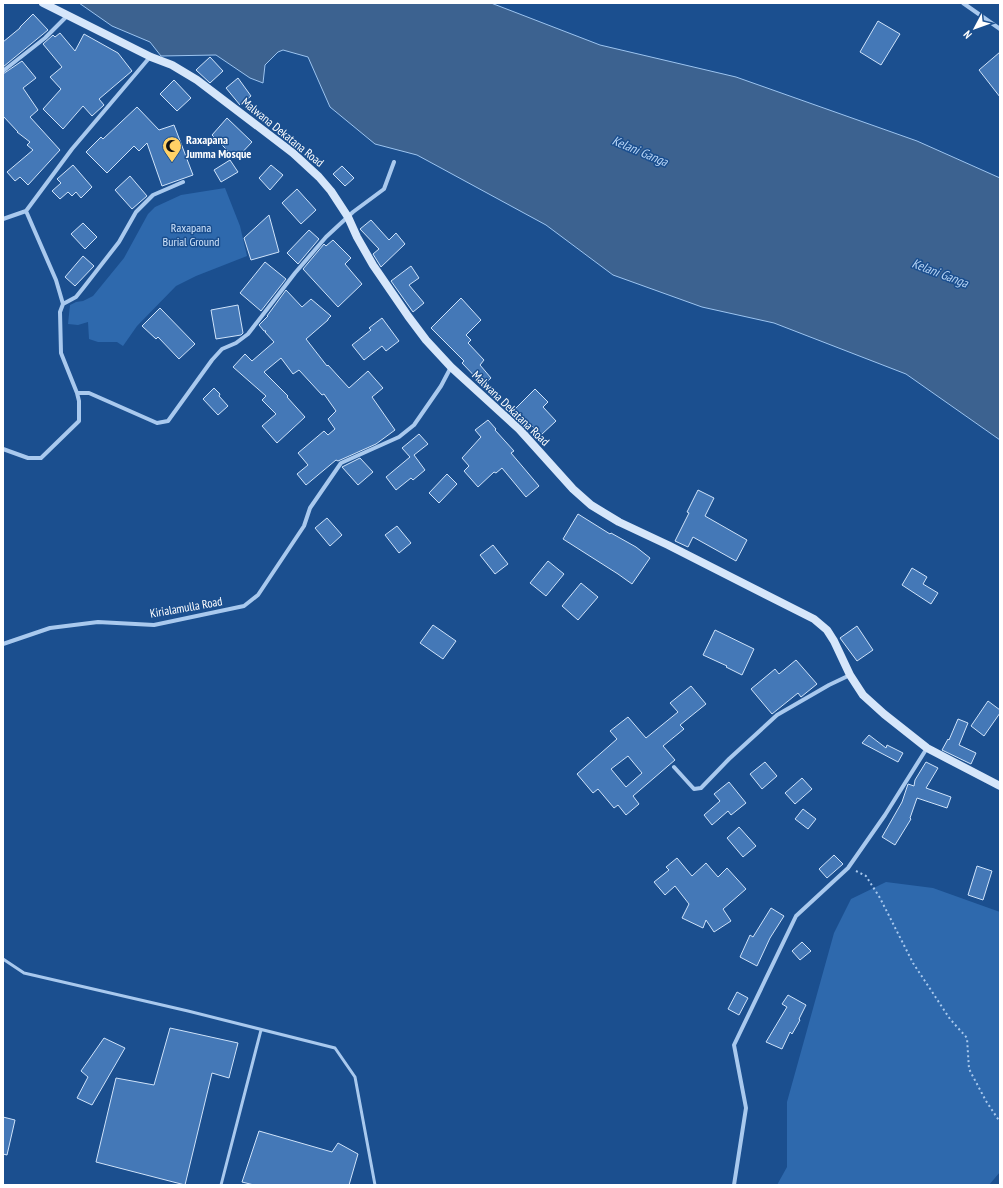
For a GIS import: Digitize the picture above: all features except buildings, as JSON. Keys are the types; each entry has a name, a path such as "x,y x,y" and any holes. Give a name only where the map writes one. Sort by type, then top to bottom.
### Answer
{"main road":[{"name":"Malwana Dekatana Road","path":"43,3 151,57 172,65 197,80 293,153 319,177 331,191 348,217 357,237 373,265 394,297 426,340 451,367 519,429 573,489 591,505 619,522 668,545 814,619 827,630 863,695 884,714 927,748 1000,786"}],"street":[{"path":"963,3 1000,29"},
{"path":"3,71 45,38 68,15"},
{"path":"3,219 26,211 72,149 151,57"},
{"path":"77,393 89,393 157,423 168,421 212,360 222,349 236,343 248,334 295,273 326,237 353,212 384,189 394,162"},
{"path":"63,304 76,297 84,287 119,242 136,212 153,195 183,182"},
{"path":"3,449 28,458 41,458 79,421 79,401 77,393 61,353 60,312 63,304 56,280 26,211"},
{"name":"Kirialamulla Road","path":"3,644 50,628 98,622 154,625 244,606 258,595 304,526 310,508 341,463 399,437 414,425 441,386 451,367"},
{"path":"674,768 694,789 701,788 729,759 777,715 850,674"},
{"path":"734,1185 746,1108 734,1045 796,916 848,868 885,815 927,748"}],"lane":[{"path":"3,959 24,973 188,1011 334,1048 355,1077 375,1185"},
{"path":"221,1185 260,1030"}],"path":[{"path":"848,868 866,876 880,898 913,963 950,1019 967,1038 969,1069 986,1101 1000,1122"}],"green space":[{"name":"Raxapana Burial Ground","path":"225,188 240,226 247,256 196,276 176,286 137,326 123,346 117,342 98,342 89,339 88,322 78,325 68,324 70,305 93,296 124,258 148,214 155,207 181,195"},
{"path":"886,882 933,888 1000,912 1000,1172 989,1185 777,1185 787,1167 787,1102 834,933 851,899"}],"water":[{"name":"Kelani Ganga","path":"79,3 491,3 600,45 736,77 917,141 1000,178 1000,440 906,374 774,323 702,307 613,275 546,225 417,155 375,144 330,107 308,57 283,50 278,52 265,65 263,83 250,78 216,55 161,56 150,42 112,26"}],"place":[{"name":"Raxapana Jumma Mosque","path":"172,163"}]}
